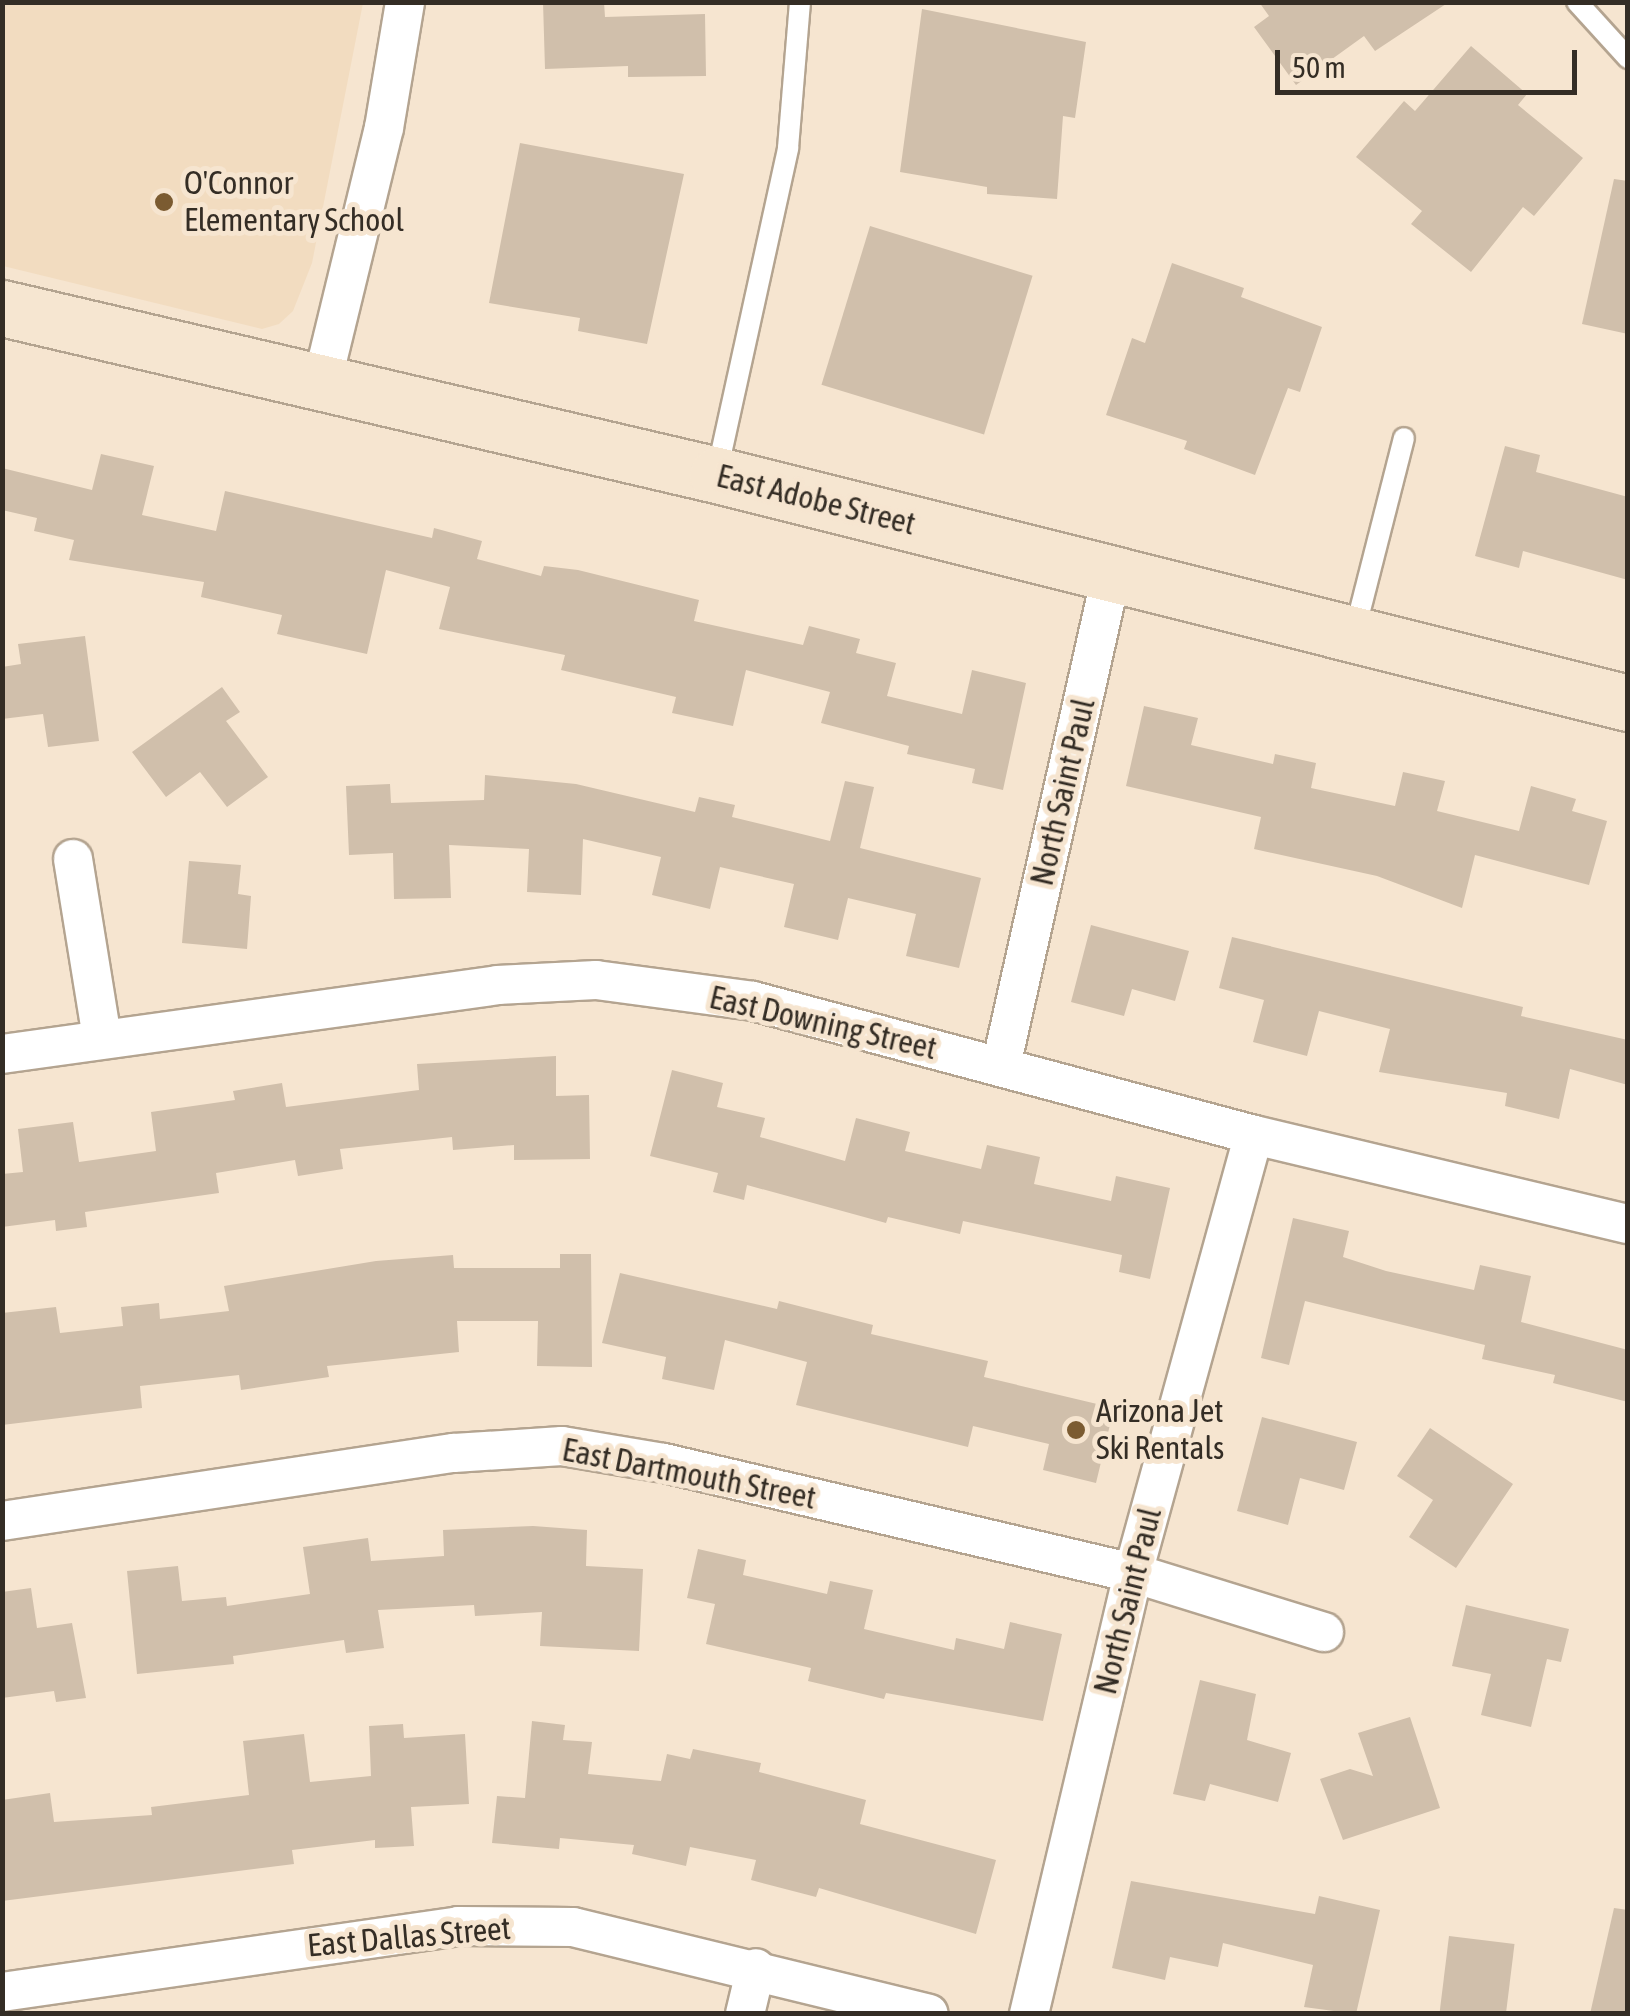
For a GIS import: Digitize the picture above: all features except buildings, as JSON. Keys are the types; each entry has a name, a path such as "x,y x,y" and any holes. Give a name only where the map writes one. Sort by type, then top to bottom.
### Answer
{"street":[{"path":"322,382 384,128 405,2"},
{"name":"East Adobe Street","path":"2,308 717,475 1628,703"},
{"name":"North Saint Paul","path":"1001,1066 1111,576"},
{"path":"73,859 102,1038"},
{"name":"East Downing Street","path":"2,1054 497,985 596,980 752,1001 1254,1135 1628,1224"},
{"name":"North Saint Paul","path":"1029,2014 1133,1573 1254,1135"},
{"name":"East Dartmouth Street","path":"2,1522 454,1453 562,1446 664,1463 1133,1573 1324,1632"},
{"name":"East Dallas Street","path":"2,1992 458,1926 573,1927 756,1968 929,2014"},
{"path":"745,2014 756,1968"}],"lane":[{"path":"717,475 788,148 800,2"},
{"path":"1576,2 1628,58"},
{"path":"1354,632 1404,438"}],"shaded area":[{"name":"O'Connor Elementary School","path":"3,2 363,3 312,263 293,311 279,324 262,329 3,266"}],"place":[{"name":"O'Connor Elementary School","path":"164,202"},
{"name":"Arizona Jet Ski Rentals","path":"1076,1430"}]}
